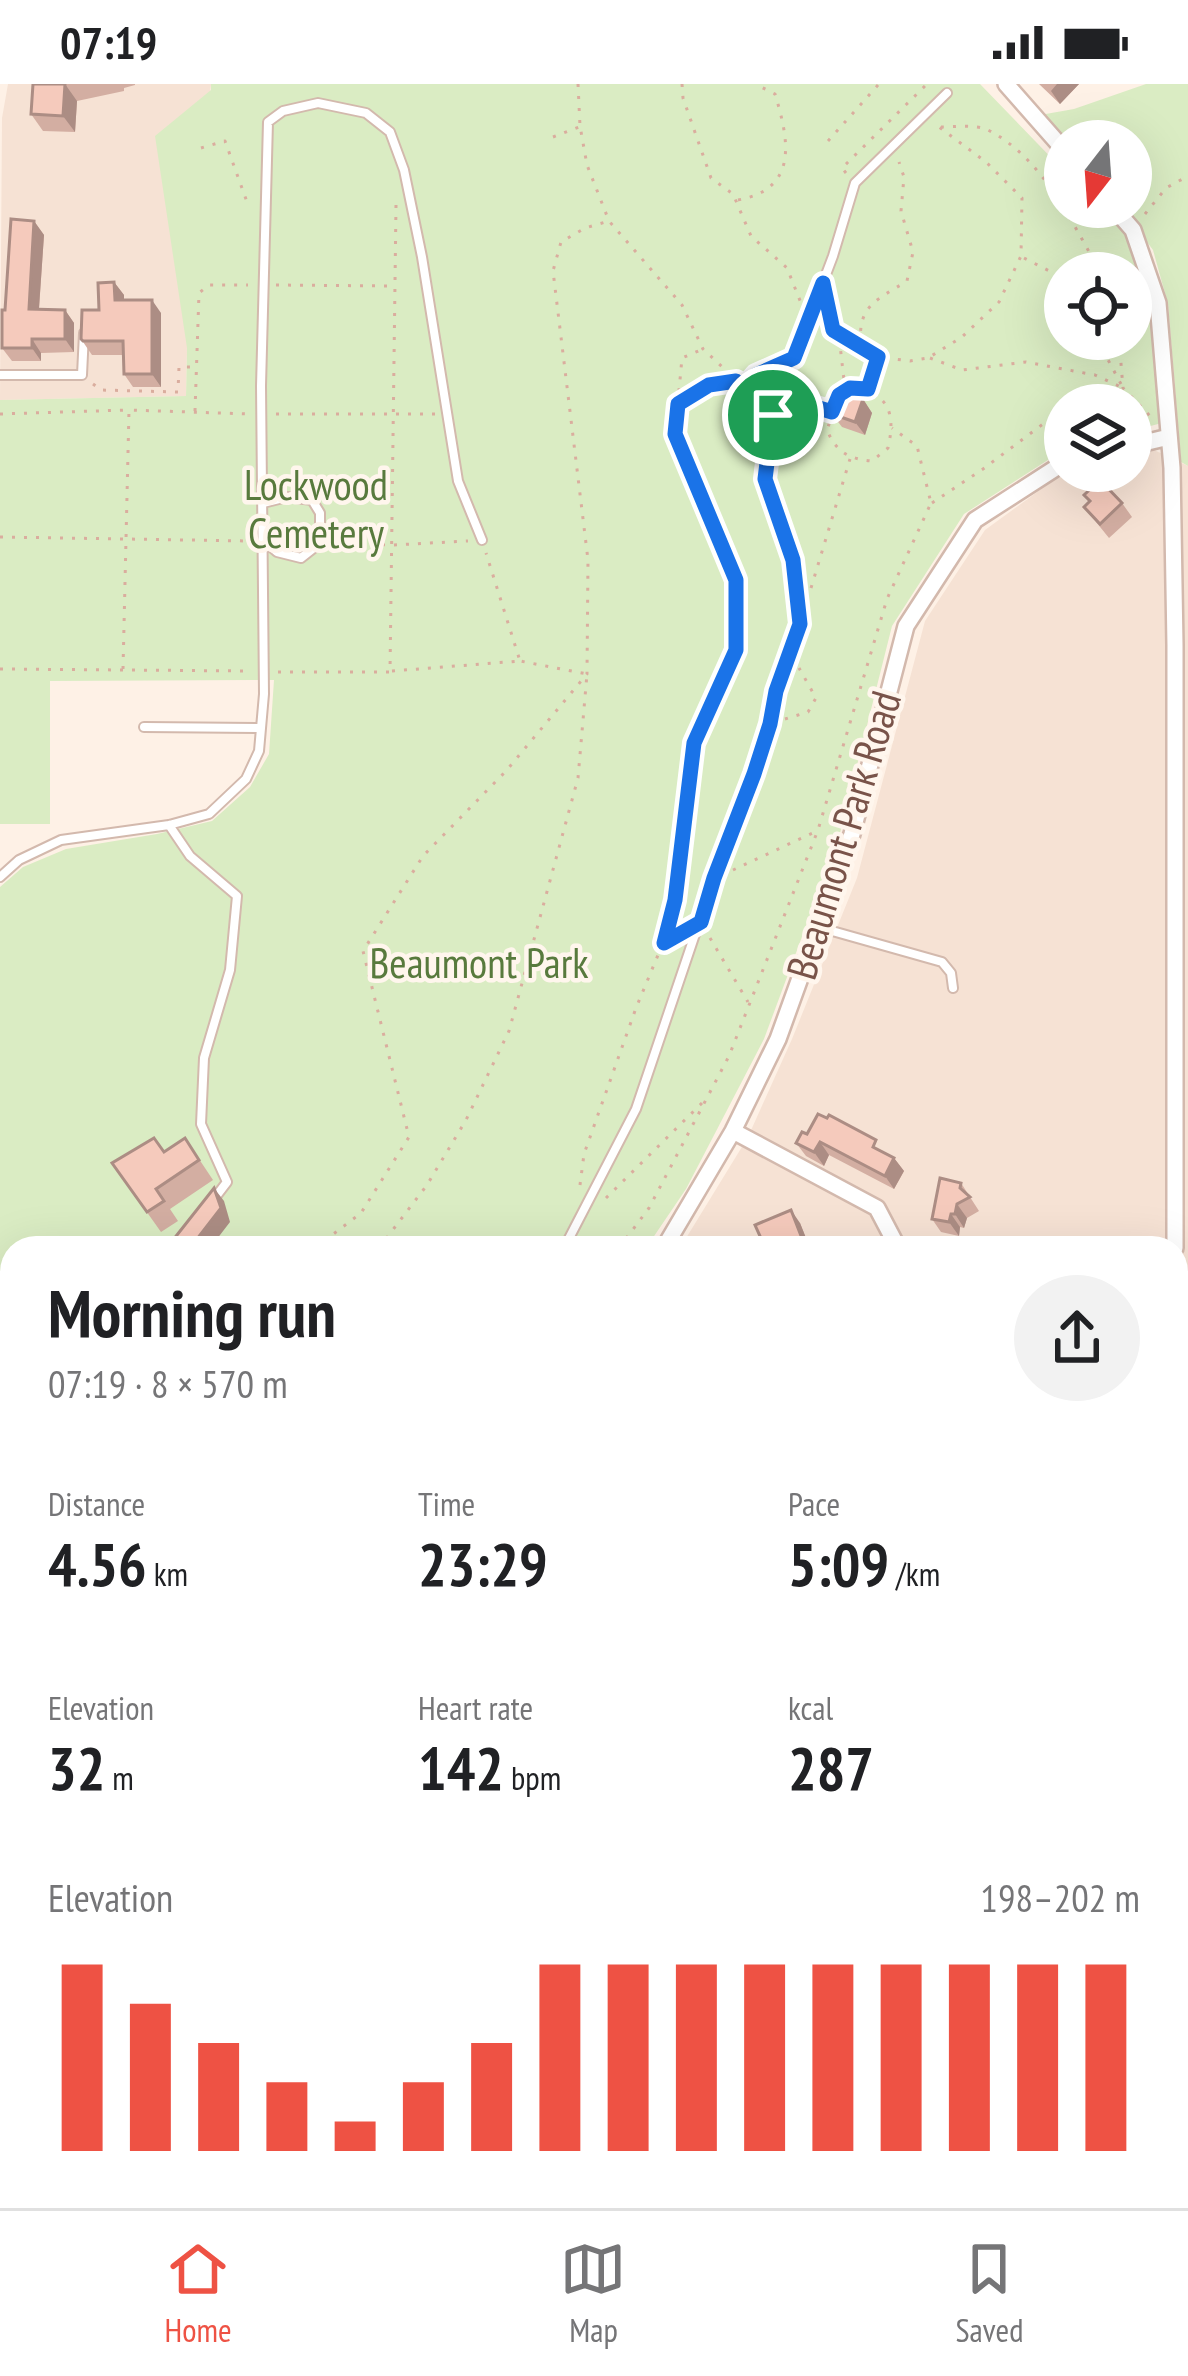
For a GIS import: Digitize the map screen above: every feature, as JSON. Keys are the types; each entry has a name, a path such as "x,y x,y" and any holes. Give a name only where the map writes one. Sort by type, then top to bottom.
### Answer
{"street":[{"path":"1010,85 1044,126"},
{"path":"1133,230 1159,303 1182,644 1175,1236"},
{"path":"1152,441 1169,437"},
{"name":"Beaumont Park Road","path":"671,1236 733,1130 778,1039 852,834 906,626 975,520 1044,476"},
{"path":"733,1130 877,1208 892,1236"}],"lane":[{"path":"570,1236 636,1109 770,724 776,691 800,624 793,560 765,479 773,415 856,183 946,93"},
{"path":"0,877 19,860 61,840 169,825 209,814 246,779 260,751 264,694 262,285 268,122 283,111 318,103 366,113 390,132 404,170 422,257 458,481 482,540"},
{"path":"0,375 82,375 84,324"},
{"path":"263,503 286,497 312,500 320,513 320,543 302,558 277,552 264,542"},
{"path":"144,727 261,728"},
{"path":"169,825 190,856 237,896 230,970 204,1058 201,1124 227,1181 202,1215"},
{"path":"818,927 942,962 951,974 953,988"}],"path":[{"path":"578,84 586,165 609,221 682,305 703,349 756,407 773,415"},
{"path":"682,84 711,178 736,200 751,236 787,268 808,321"},
{"path":"736,200 772,188 786,164 786,129 775,94 755,84"},
{"path":"829,140 879,84"},
{"path":"842,168 927,84"},
{"path":"553,137 580,126"},
{"path":"823,283 833,330 878,357 910,361 928,358 962,337 999,302 1021,256 1022,198 986,162 939,127 985,128 1025,157 1063,207 1089,252"},
{"path":"201,148 225,141 247,202 265,210"},
{"path":"862,346 859,326 867,307 907,280 913,252 901,212 904,177 894,146"},
{"path":"1133,230 1166,188 1188,176"},
{"path":"388,1236 428,1185 466,1120 508,1031 578,778 587,674 588,560 553,271 560,242 609,221"},
{"path":"1021,256 1044,269"},
{"path":"195,412 199,293 209,285 394,286"},
{"path":"844,337 840,345 845,391"},
{"path":"579,1191 584,1154 611,1074 664,943 675,900 694,743 736,650 736,580 675,434 682,358 703,349"},
{"path":"868,389 878,357"},
{"path":"743,390 756,375 794,358"},
{"path":"928,358 962,370 1026,362 1095,375 1114,384"},
{"path":"82,375 101,390 178,392 179,367 198,367"},
{"path":"678,404 709,385 736,381"},
{"path":"868,389 884,402 892,419 888,448 872,461 850,459 827,430 839,395 845,391 868,389"},
{"path":"780,396 832,412"},
{"path":"0,414 129,410 448,413"},
{"path":"123,669 129,410"},
{"path":"1152,419 1169,437"},
{"path":"628,1236 649,1208 729,1056 818,830 887,599 931,503 1044,424"},
{"path":"892,428 916,446 931,503"},
{"path":"800,624 850,459"},
{"path":"0,537 264,542"},
{"path":"320,543 482,540 520,661"},
{"path":"770,724 808,712 815,698 790,658"},
{"path":"390,672 520,661 587,674"},
{"path":"331,1236 361,1213 409,1137 363,951 423,856 506,771 587,674"},
{"path":"714,878 818,830"},
{"path":"664,943 701,922 749,1005"},
{"path":"608,1196 706,1099"}],"shaded area":[{"path":"8,84 211,84 186,396 0,400 2,118"},
{"path":"1152,451 1188,466 1188,1236 687,1236 748,1137 857,878 925,621 985,530 1044,487 1044,492 1152,492"}],"green space":[{"name":"Beaumont Park","path":"211,84 980,84 1044,150 1044,228 1120,228 1132,240 1136,252 1044,252 1044,360 1152,360 1152,308 1162,423 1152,426 1152,384 1044,384 1044,463 964,514 892,626 839,837 764,1039 686,1189 654,1236 0,1236 0,887 23,867 66,849 212,821 250,787 269,754 274,680 50,681 50,824 0,824 0,400 186,396 187,348 155,136 211,90"},
{"path":"1146,84 1188,84 1188,466 1181,462 1168,304 1153,250 1137,228 1152,228 1152,120 1045,120 1040,115 1074,109"}],"building":[{"path":"33,84 65,84 63,116 31,114"},
{"path":"11,219 34,221 29,309 65,310 65,339 32,339 32,348 2,348"},
{"path":"114,282 115,300 152,300 152,374 124,374 123,341 81,339 82,310 99,310 98,283"},
{"path":"840,391 863,399 855,422 832,414"},
{"path":"1111,492 1122,503 1100,524 1084,507 1090,501 1084,495"},
{"path":"818,1114 876,1140 873,1147 894,1158 885,1176 820,1142 814,1152 796,1143"},
{"path":"154,1138 164,1152 185,1138 199,1160 156,1189 164,1201 147,1212 112,1163"},
{"path":"940,1178 961,1183 970,1197 957,1204 949,1222 932,1219"},
{"path":"214,1188 221,1208 199,1236 176,1236"},
{"path":"791,1210 801,1236 760,1236 755,1225"}],"route":[{"path":"823,283 833,330 878,357 868,389 850,388 839,395 832,412 780,396 773,415 765,479 793,560 800,624 754,774 701,922 664,943 675,900 694,743 736,650 736,580 675,434 678,404 709,385 736,381 743,390 756,375 794,358 823,283"}],"park label":[{"name":"Lockwood Cemetery","path":"316,508"}]}
